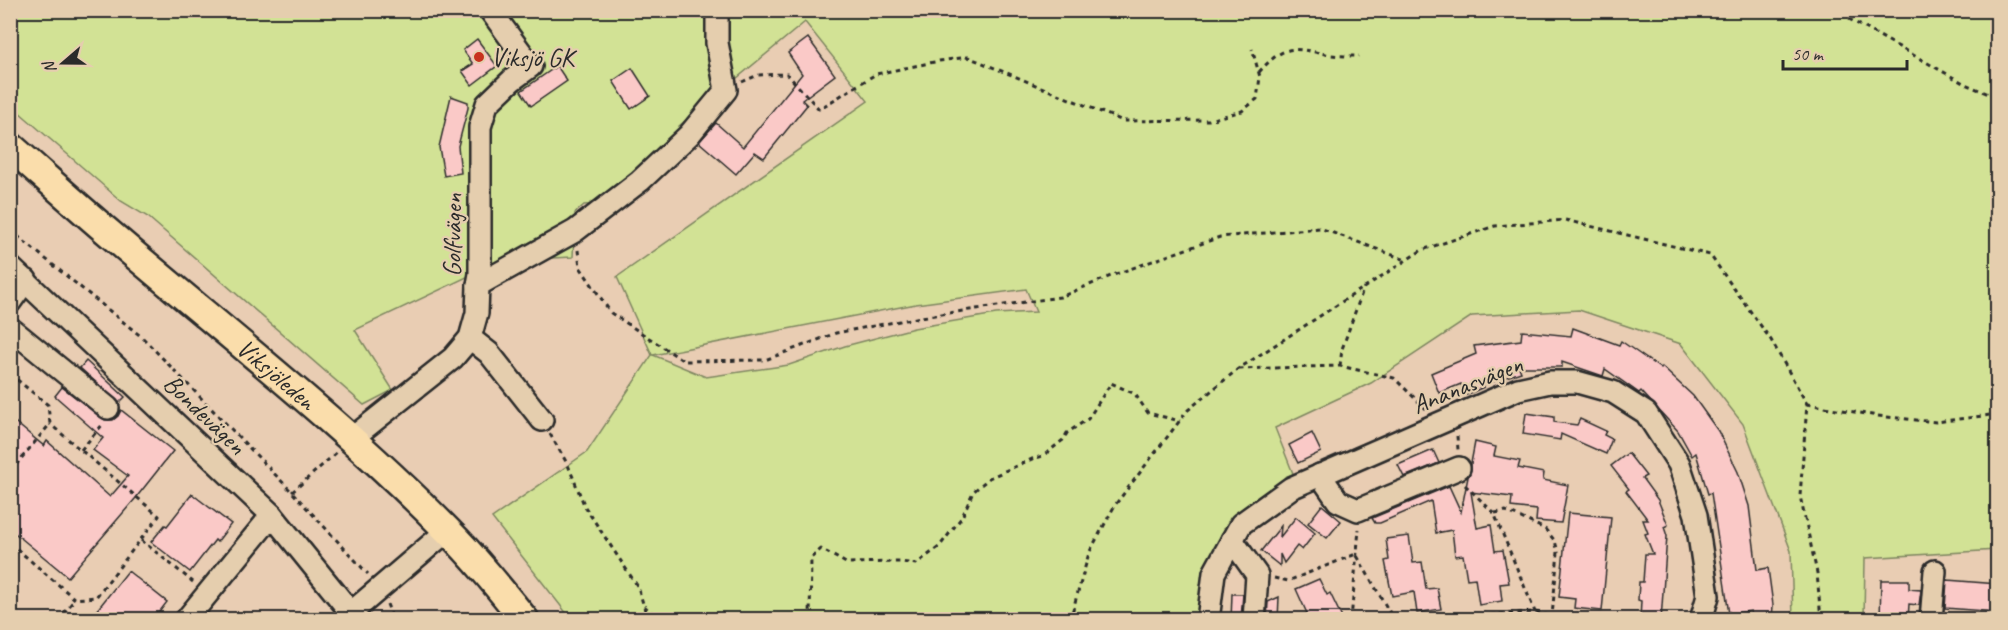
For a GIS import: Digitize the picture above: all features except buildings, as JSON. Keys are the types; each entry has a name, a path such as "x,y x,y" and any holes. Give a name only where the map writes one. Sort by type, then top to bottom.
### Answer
{"main road":[{"name":"Viksjöleden","path":"10,146 108,232 290,384 351,439 448,530 525,620"}],"street":[{"name":"Golfvägen","path":"351,439 453,358 470,338 477,313 481,257 480,128 487,104 512,80 531,66 490,10"},
{"path":"478,285 575,231 640,181 689,135 726,90 717,43 717,10"},
{"path":"10,302 18,273"},
{"name":"Bondevägen","path":"18,273 272,515 354,616 448,530"},
{"path":"10,328 108,408"},
{"path":"470,338 489,353 542,420"},
{"name":"Ananasvägen","path":"1208,620 1214,573 1242,524 1291,488 1518,389 1550,382 1577,382 1614,392 1646,413 1679,464 1696,515 1708,596 1701,620"},
{"path":"1320,476 1338,501 1358,510 1459,468"},
{"path":"186,620 206,592 272,515"},
{"path":"1232,540 1257,575 1254,620"},
{"path":"1931,620 1935,571"}],"path":[{"path":"1833,10 1965,84 1998,99"},
{"path":"1259,72 1273,56 1291,48 1333,55 1359,56"},
{"path":"726,90 758,75 787,74 819,109 876,74 968,57 1123,121 1209,120 1242,111 1257,99 1260,77 1252,49"},
{"path":"1070,620 1089,553 1115,505 1188,410 1238,369 1422,250 1495,226 1565,220 1710,255 1770,340 1807,404 1800,496 1817,573 1821,620"},
{"path":"575,231 580,267 611,313 684,361 765,360 836,333 921,317 1060,297 1116,274 1220,237 1320,228 1406,260"},
{"path":"10,230 143,338 292,492 381,589 393,620"},
{"path":"1340,366 1342,349 1364,286"},
{"path":"1238,369 1340,366 1394,378 1440,422 1456,431 1459,468 1466,486 1494,513 1535,612"},
{"path":"10,374 48,405 50,424 159,516 96,597 75,599 58,620"},
{"path":"810,620 811,558 821,549 846,563 916,564 939,547 962,517 973,492 989,478 1043,456 1063,440 1067,433 1088,419 1111,383 1135,394 1148,412 1180,421"},
{"path":"1807,404 1936,423 1998,414"},
{"path":"81,450 112,412 108,408"},
{"path":"542,420 568,465 585,507 638,587 648,620"},
{"path":"10,472 50,424"},
{"path":"292,492 351,439"},
{"path":"1351,620 1359,532 1358,510"},
{"path":"1494,513 1506,512 1545,529 1555,541 1558,552 1552,616"},
{"path":"141,540 206,592"},
{"path":"10,543 75,599"},
{"path":"1257,575 1288,581 1356,554"},
{"path":"1356,554 1394,620"},
{"path":"644,605 662,620"},
{"path":"1455,620 1475,616 1535,612 1564,620"}],"green space":[{"path":"11,10 1997,11 1997,550 1865,558 1864,619 1793,619 1791,551 1743,424 1681,344 1579,310 1472,316 1371,383 1275,428 1294,476 1261,497 1201,619 571,619 492,518 587,452 652,355 617,277 868,101 805,22 679,126 680,132 598,204 584,205 575,213 573,257 552,258 542,247 499,267 492,265 355,330 393,390 364,405 148,217 121,201 11,105","holes":["1026,289 1036,312 996,314 914,328 845,346 789,365 706,377 653,355 916,304"]}],"place":[{"name":"Viksjö GK","path":"479,57"}]}
